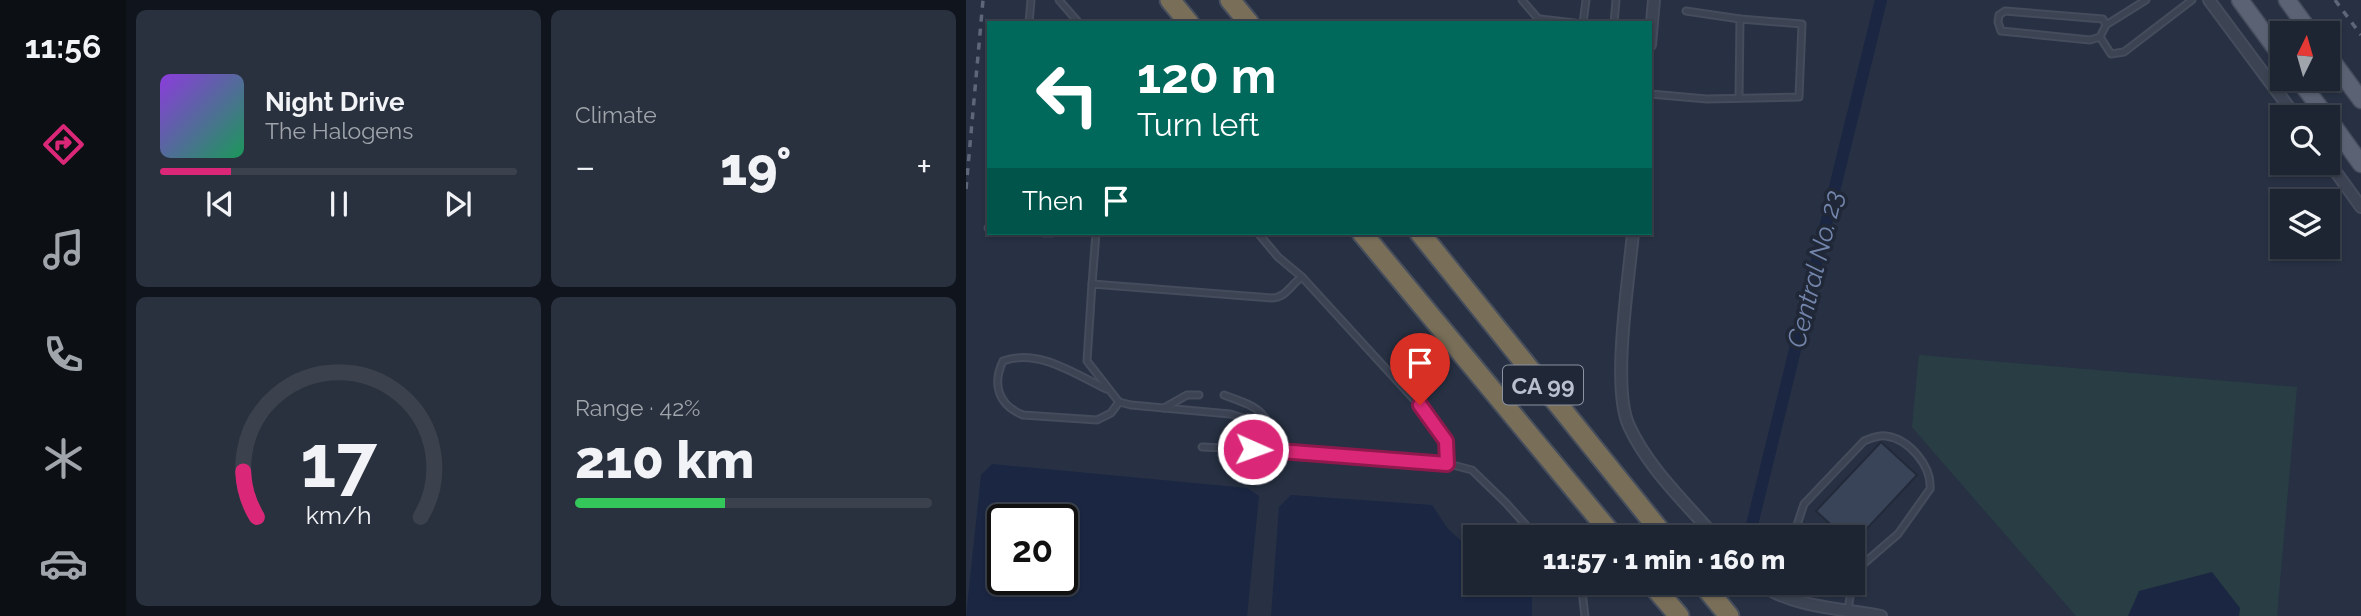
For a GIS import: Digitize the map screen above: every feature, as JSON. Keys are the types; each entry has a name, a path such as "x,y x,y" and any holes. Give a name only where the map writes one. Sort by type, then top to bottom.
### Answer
{"highway":[{"path":"1170,0 1187,21"},
{"path":"1230,0 1247,21"},
{"name":"CA 99","path":"1364,235 1604,525"},
{"name":"CA 99","path":"1422,235 1655,525"},
{"path":"1661,595 1679,616"},
{"path":"1712,595 1729,616"}],"main road":[{"path":"2240,0 2270,41"},
{"path":"2287,0 2302,21"},
{"path":"2340,71 2361,100"},
{"path":"2340,136 2361,164"}],"street":[{"path":"1652,22 1654,0"},
{"path":"2209,0 2286,105"},
{"path":"2338,175 2361,207"},
{"path":"1633,235 1621,390 1628,425 1648,459 1705,525"},
{"path":"1792,595 1817,606 1881,616"}],"lane":[{"path":"1028,21 1031,0"},
{"path":"1059,0 1077,21"},
{"path":"1522,0 1540,21"},
{"path":"1583,21 1586,0"},
{"path":"1614,21 1616,0"},
{"path":"2106,25 2103,19 2005,11 1999,15 1998,22 2001,31 2090,40 2100,37 2106,25 2146,0"},
{"path":"2100,37 2112,54 2124,52 2192,0"},
{"path":"1652,94 1707,99 1799,97 1802,24 1686,11"},
{"path":"1739,98 1740,19"},
{"path":"1096,235 1087,361 1119,402 1230,414 1250,420 1268,444 1278,450"},
{"path":"1260,235 1420,405 1446,441 1447,464"},
{"path":"1092,284 1272,298 1285,295 1301,277"},
{"path":"1109,390 1055,364 1022,357 1003,361 997,374 1004,403 1012,411 1023,415 1097,420 1111,413 1119,402"},
{"path":"1164,408 1187,395 1199,395"},
{"path":"1224,395 1258,408 1272,429 1278,450"},
{"path":"1797,525 1804,504 1864,441 1878,435 1890,436 1918,456 1927,468 1931,480 1930,489 1898,534 1865,563"},
{"path":"1202,447 1278,450 1447,464 1472,470 1526,525"},
{"path":"1582,595 1585,616"},
{"path":"1849,610 1851,595"}],"green space":[{"path":"1919,355 2297,387 2277,616 2076,616 1912,427"}],"water":[{"path":"992,464 1247,488 1259,496 1247,616 966,616 981,475"},
{"path":"1291,495 1432,505 1448,529 1463,542 1463,595 1532,595 1532,616 1271,616 1279,507"},
{"path":"2212,572 2240,608 2239,616 2128,616 2139,591"}],"building":[{"path":"1881,442 1917,475 1865,531 1865,525 1831,525 1816,511"}],"waterway":[{"name":"Central No. 23","path":"1752,525 1881,0"}],"railway":[{"path":"966,189 983,0"},
{"path":"2335,0 2361,35"}],"route":[{"path":"1253,449 1447,464 1446,441 1420,405"}]}
